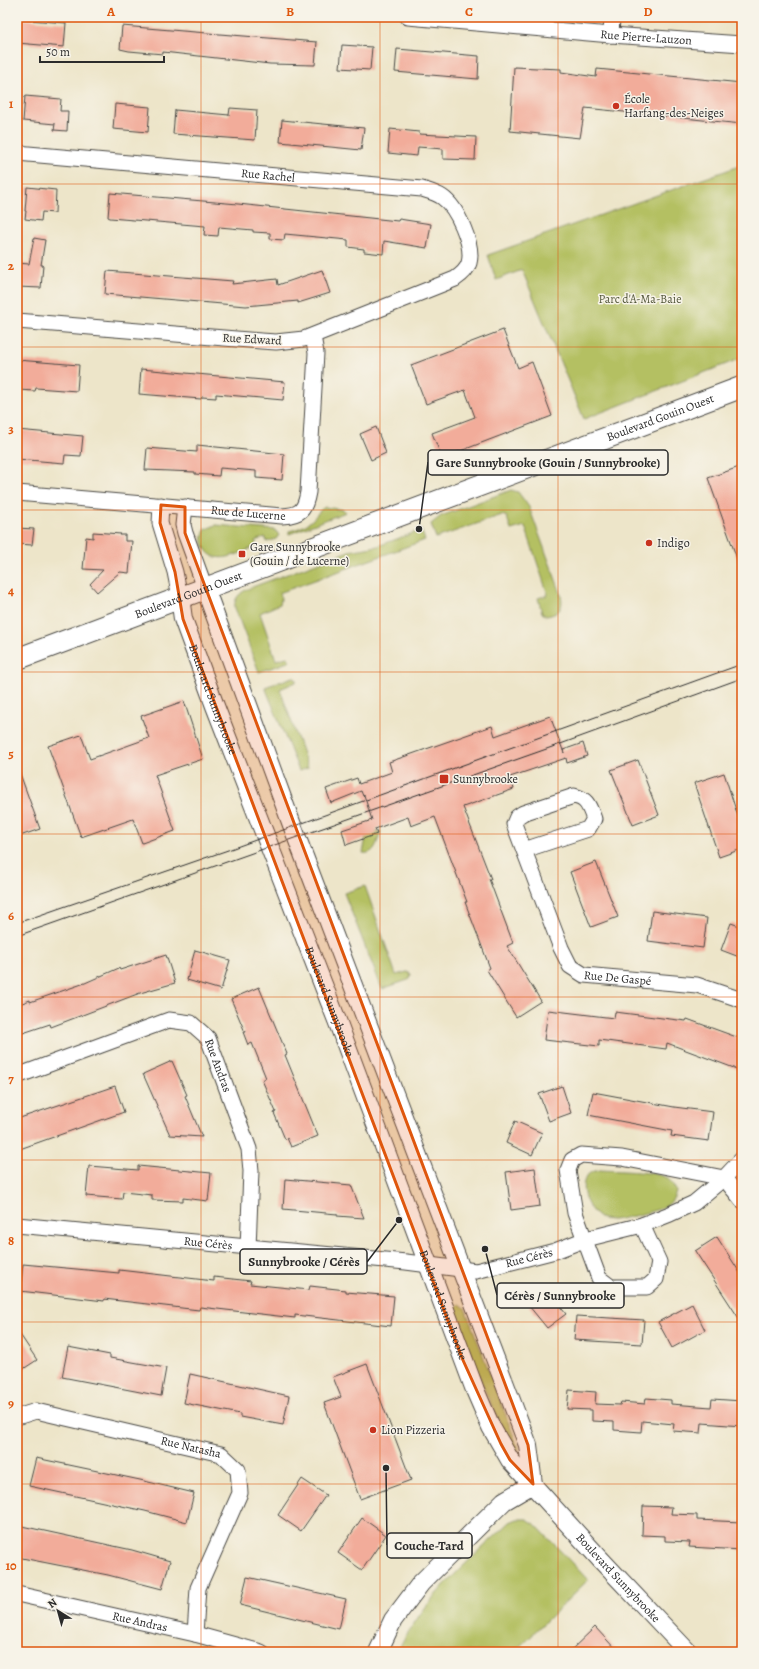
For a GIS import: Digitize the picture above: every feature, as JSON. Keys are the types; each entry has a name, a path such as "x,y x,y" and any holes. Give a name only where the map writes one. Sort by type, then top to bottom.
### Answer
{"main road":[{"name":"Boulevard Gouin Ouest","path":"17,659 742,387"}],"street":[{"name":"Rue Pierre-Lauzon","path":"408,17 611,35 742,44"},
{"path":"611,35 612,17"},
{"name":"Rue Rachel","path":"17,153 422,189 442,197 450,204 456,213 469,244 471,253 469,265"},
{"name":"Rue Edward","path":"17,321 261,341 289,341 313,336 450,281 461,275 469,265"},
{"name":"Rue de Lucerne","path":"17,493 282,516 296,514 307,503 316,347 313,336"},
{"name":"Boulevard Sunnybrooke","path":"161,505 160,523 175,572 183,619 215,706 338,1023 462,1358 488,1421 510,1460 600,1560 688,1652"},
{"path":"185,507 185,533 205,588 287,812 528,1446 533,1484 504,1501 428,1574 400,1610 387,1631 378,1652"},
{"name":"Rue De Gaspé","path":"524,850 588,829 594,819 587,803 582,798 574,796 523,813 517,817 514,824 561,948 570,966 584,975 697,985 742,1000"},
{"name":"Rue Andras","path":"17,1076 169,1020 191,1023 208,1038 249,1149 250,1171 248,1248"},
{"path":"642,1225 659,1262 656,1279 647,1287 611,1286 599,1278 586,1239 575,1213 568,1170 572,1160 581,1155 622,1158 724,1178 742,1200"},
{"name":"Rue Cérès","path":"17,1225 406,1262 476,1271 555,1250 586,1239 642,1225 670,1214 694,1203 724,1178 742,1159"},
{"name":"Rue Natasha","path":"17,1417 36,1411 221,1454 238,1470 240,1493 198,1588 195,1634"},
{"name":"Rue Andras","path":"17,1594 195,1634 262,1652"}],"highlighted area":[{"path":"161,505 185,507 185,533 528,1445 533,1484 510,1460 501,1444 462,1358 183,619 175,572 160,523"}],"green space":[{"name":"Parc d'A-Ma-Baie","path":"742,165 742,358 584,419 522,270 496,280 488,255"},
{"path":"511,490 518,492 529,507 560,591 562,605 559,611 551,615 546,616 542,613 538,598 548,595 525,526 511,530 507,517 502,515 436,538 431,524 441,516"},
{"path":"325,507 344,510 346,512 289,534 289,531 308,524"},
{"path":"216,525 275,530 279,535 276,539 267,542 265,537 255,541 257,546 236,555 221,558 214,557 208,553 204,546 203,535 206,529"},
{"path":"421,530 425,540 279,593 281,599 280,604 260,613 276,660 287,657 290,660 259,672 235,608 236,600 240,594 247,589 349,551 378,546"},
{"path":"293,677 296,679 296,682 280,689 308,768 299,771 265,687"},
{"path":"381,831 373,850 371,852 363,853 366,837 371,833"},
{"path":"365,886 396,975 407,972 411,974 410,979 382,989 344,893"},
{"path":"600,1170 643,1172 665,1177 673,1185 676,1191 674,1198 663,1208 612,1220 602,1219 589,1207 583,1188 587,1175"},
{"path":"460,1304 465,1308 519,1450 516,1451 506,1435 482,1384 455,1313 456,1307"},
{"path":"517,1519 527,1519 535,1524 588,1580 514,1652 398,1652 406,1635 434,1597 458,1571 510,1522"}],"building":[{"path":"17,19 66,23 64,47 17,43"},
{"path":"122,26 317,42 315,65 270,64 163,52 163,54 129,51 120,49"},
{"path":"342,45 372,47 370,70 340,68"},
{"path":"397,49 479,56 478,79 395,72"},
{"path":"514,67 561,69 561,72 596,77 597,69 742,83 742,124 585,108 580,138 510,131"},
{"path":"25,96 61,99 60,111 68,111 67,131 54,130 55,124 23,121"},
{"path":"115,104 150,107 148,132 113,129"},
{"path":"230,108 257,110 255,140 173,134 175,110 229,115"},
{"path":"282,120 364,128 361,150 280,142"},
{"path":"390,129 419,132 419,134 476,137 475,160 443,159 443,149 418,147 417,156 388,153"},
{"path":"27,187 56,190 55,213 42,212 41,221 25,219"},
{"path":"110,193 238,204 398,221 399,219 431,224 427,248 384,241 383,254 364,252 364,249 348,247 348,240 285,234 284,240 270,239 270,233 219,227 218,236 204,235 205,226 110,218 108,217"},
{"path":"34,238 45,240 41,265 43,265 41,288 17,287 17,263 29,264"},
{"path":"322,270 330,293 298,303 298,301 246,306 105,294 107,271 233,281 232,284 277,279 278,285"},
{"path":"503,330 518,368 532,362 552,416 442,458 432,433 475,417 465,390 426,404 411,365"},
{"path":"17,360 79,365 77,391 36,388 35,391 17,390"},
{"path":"141,369 285,382 283,400 216,394 216,398 202,397 201,399 139,394"},
{"path":"376,427 386,453 371,460 360,434"},
{"path":"17,430 83,436 81,456 65,455 64,463 17,459"},
{"path":"197,445 284,454 282,480 256,478 256,471 220,468 219,476 195,474 195,472 145,470 147,448 197,452"},
{"path":"742,466 742,566 740,567 708,478"},
{"path":"17,528 34,529 32,545 17,544"},
{"path":"93,532 121,534 120,535 125,535 125,541 132,541 129,573 120,572 97,592 90,584 103,570 83,569 86,537 93,538"},
{"path":"184,701 203,759 155,775 175,831 142,843 133,819 81,837 48,746 81,735 90,759 149,738 141,716"},
{"path":"550,716 564,753 563,750 583,743 587,756 567,763 566,758 510,777 514,789 463,807 491,879 489,879 513,943 507,946 541,1001 516,1017 487,970 490,968 435,817 411,826 408,817 375,829 377,834 346,845 342,830 372,820 364,795 363,796 361,791 331,803 326,789 357,778 359,784 392,772 389,762 492,726 495,736"},
{"path":"638,760 659,815 633,825 611,770"},
{"path":"17,771 19,771 40,829 17,837"},
{"path":"724,773 742,829 742,849 719,857 694,783"},
{"path":"596,862 618,917 591,927 570,872"},
{"path":"652,911 707,918 703,948 648,941"},
{"path":"731,923 742,927 742,958 721,950"},
{"path":"195,950 230,960 221,990 187,980"},
{"path":"166,955 175,983 140,993 51,1027 50,1024 17,1035 17,1005 85,983 119,968 120,970"},
{"path":"259,987 287,1054 285,1055 318,1136 291,1147 287,1138 285,1139 274,1113 276,1112 262,1080 266,1078 252,1043 248,1045 243,1032 245,1032 231,999"},
{"path":"548,1010 614,1018 615,1012 686,1021 687,1019 742,1039 742,1071 667,1043 666,1049 599,1040 599,1046 544,1040"},
{"path":"172,1061 187,1095 185,1096 202,1137 170,1135 143,1074"},
{"path":"115,1086 124,1112 17,1150 17,1119"},
{"path":"562,1086 571,1113 549,1121 539,1094"},
{"path":"593,1092 674,1107 713,1112 709,1141 671,1136 672,1131 588,1115"},
{"path":"515,1121 542,1133 532,1155 506,1143"},
{"path":"89,1166 138,1170 138,1166 211,1173 208,1201 183,1198 183,1201 152,1200 152,1195 123,1192 122,1199 86,1196"},
{"path":"535,1168 540,1206 511,1210 506,1172"},
{"path":"285,1179 351,1185 364,1218 283,1209"},
{"path":"717,1237 742,1276 742,1323 695,1251"},
{"path":"23,1264 119,1273 119,1270 214,1281 214,1277 251,1281 250,1284 309,1290 310,1286 346,1290 346,1292 394,1296 391,1326 295,1315 295,1318 200,1307 199,1310 20,1291"},
{"path":"548,1291 566,1314 547,1328 529,1306"},
{"path":"692,1304 705,1330 672,1348 658,1322"},
{"path":"576,1316 644,1320 642,1344 574,1340"},
{"path":"17,1330 37,1360 17,1373"},
{"path":"68,1347 110,1355 110,1358 166,1368 161,1396 62,1377"},
{"path":"367,1364 411,1480 360,1499 324,1403 341,1397 333,1377"},
{"path":"190,1374 289,1396 283,1425 240,1417 240,1414 184,1403"},
{"path":"569,1390 596,1392 595,1404 620,1405 621,1402 645,1404 646,1398 671,1400 671,1404 711,1407 712,1399 742,1401 742,1426 702,1423 701,1433 673,1431 674,1424 642,1421 641,1432 614,1430 614,1422 592,1421 592,1410 567,1409"},
{"path":"36,1458 194,1493 187,1522 145,1511 29,1486"},
{"path":"302,1479 326,1495 301,1531 278,1515"},
{"path":"643,1506 672,1507 671,1514 697,1515 697,1520 742,1522 742,1550 689,1547 690,1542 665,1541 665,1536 642,1535"},
{"path":"362,1518 386,1535 362,1570 338,1553"},
{"path":"17,1525 132,1550 170,1561 162,1589 108,1575 17,1557"},
{"path":"247,1577 346,1599 339,1629 240,1605"},
{"path":"595,1627 618,1652 569,1652"}],"tram line":[{"path":"17,923 228,850 742,664"},
{"path":"17,936 555,746 742,678"}],"place":[{"name":"École Harfang-des-Neiges","path":"616,106"},
{"name":"Gare Sunnybrooke (Gouin / Sunnybrooke)","path":"419,529"},
{"name":"Indigo","path":"649,543"},
{"name":"Gare Sunnybrooke (Gouin / de Lucerne)","path":"242,554"},
{"name":"Sunnybrooke","path":"444,779"},
{"name":"Sunnybrooke / Cérès","path":"399,1220"},
{"name":"Cérès / Sunnybrooke","path":"485,1249"},
{"name":"Lion Pizzeria","path":"373,1430"},
{"name":"Couche-Tard","path":"386,1468"}]}
